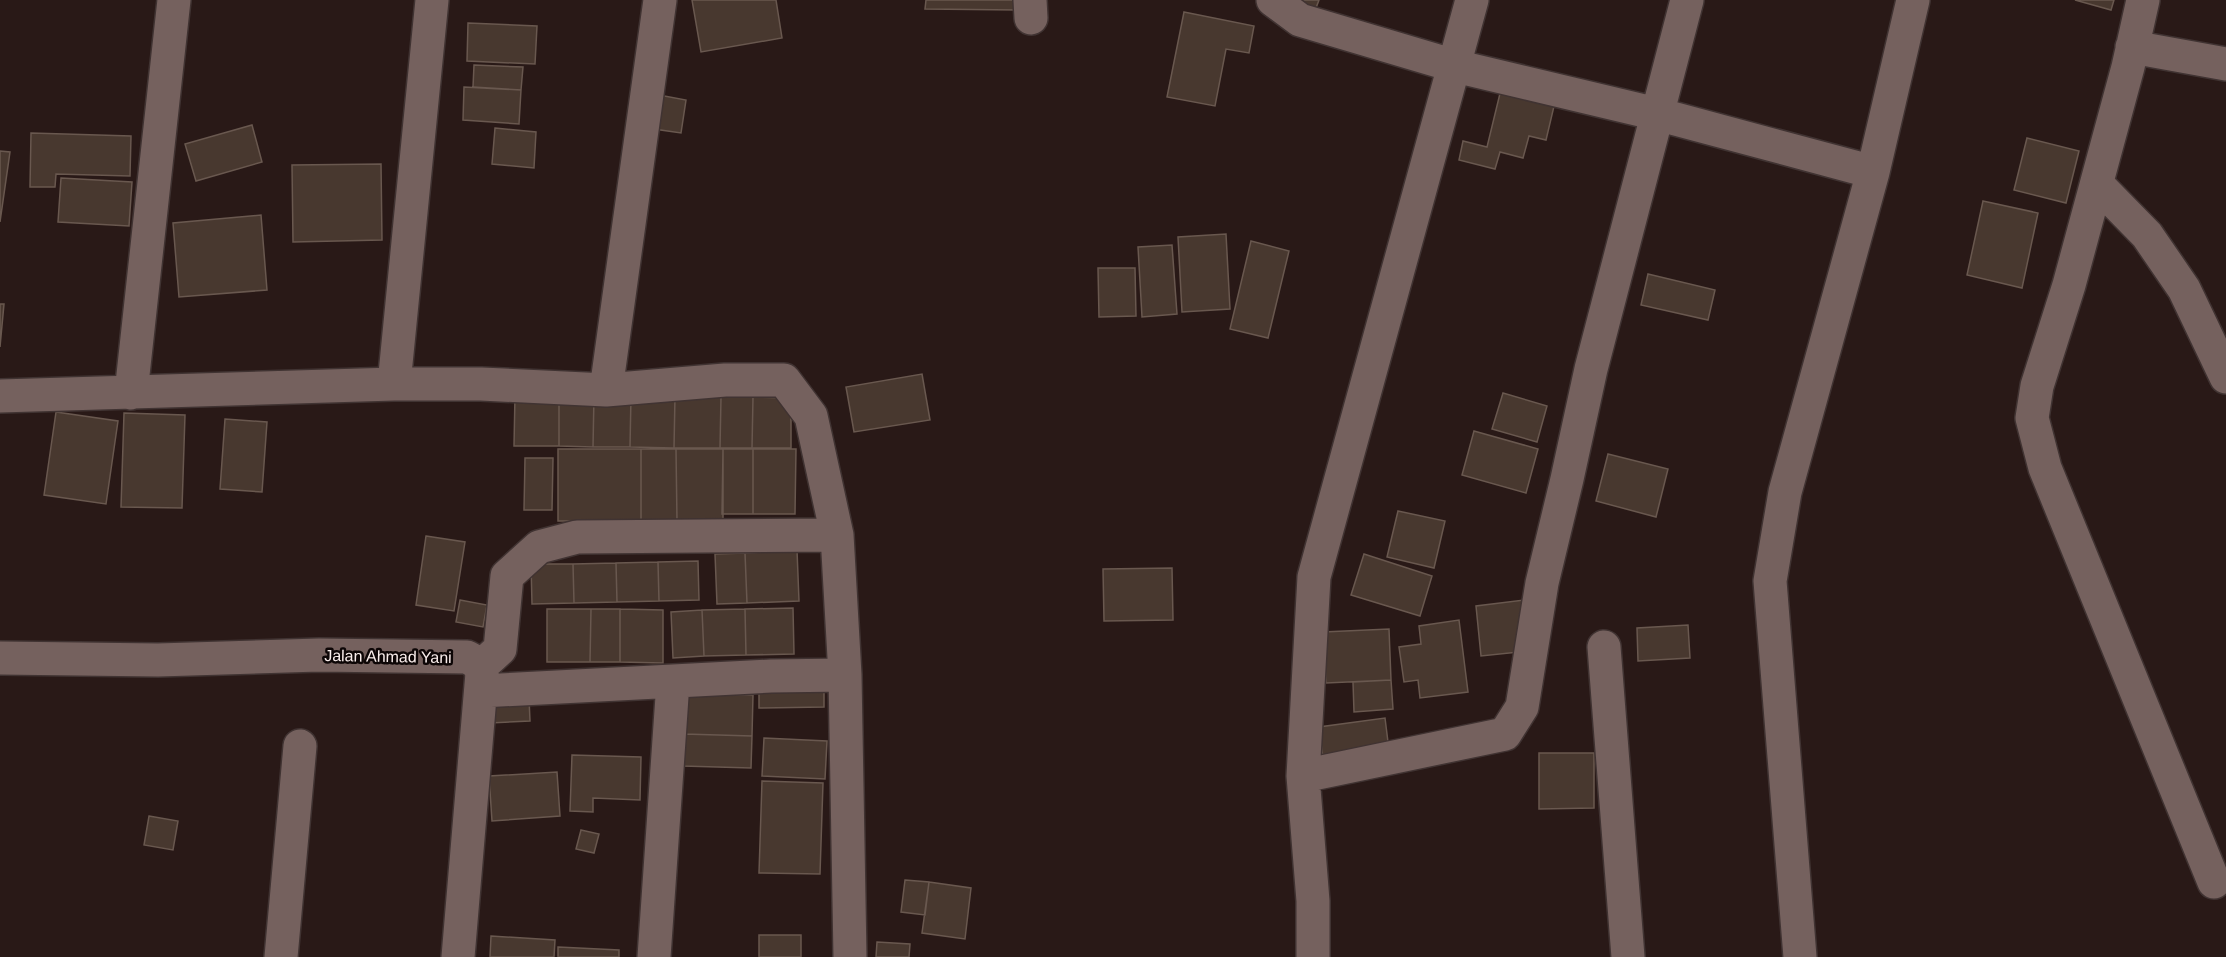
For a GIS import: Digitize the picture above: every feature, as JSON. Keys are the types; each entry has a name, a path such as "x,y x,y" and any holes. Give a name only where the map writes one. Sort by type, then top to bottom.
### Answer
{"street":[{"path":"131,393 174,0"},
{"path":"394,384 432,0"},
{"path":"606,390 660,0"},
{"path":"1274,0 1300,20 1455,66 1657,114 1873,172"},
{"path":"1313,957 1313,901 1303,776 1314,577 1472,0"},
{"path":"1303,776 1505,734 1522,707 1542,583 1591,369 1687,0"},
{"path":"1800,957 1770,581 1785,492 1873,172 1913,0"},
{"path":"2143,0 2070,285 2037,386 2032,418 2045,468 2214,882"},
{"path":"2132,47 2226,64"},
{"path":"2097,184 2147,235 2184,289 2226,377"},
{"path":"0,396 394,384 482,384 606,390 725,380 784,380 811,416 837,535 845,675 850,957"},
{"path":"458,957 479,677 488,660 500,649 507,576 539,547 577,537 837,535"},
{"path":"1604,647 1628,957"},
{"name":"Jalan Ahmad Yani","path":"0,658 158,660 320,655 467,657 479,677 673,682 845,675"},
{"path":"654,957 673,682"},
{"path":"281,957 300,746"}],"building":[{"path":"692,0 776,0 782,38 701,52"},
{"path":"926,0 1024,0 1024,10 925,9"},
{"path":"1289,0 1319,0 1316,8"},
{"path":"2075,0 2114,0 2111,10"},
{"path":"1184,12 1254,26 1249,53 1226,49 1215,106 1167,97"},
{"path":"468,23 537,26 535,64 467,61"},
{"path":"474,65 523,67 521,90 473,87"},
{"path":"1503,81 1555,102 1546,140 1529,136 1523,158 1500,152 1495,169 1459,160 1463,141 1487,147"},
{"path":"464,87 521,90 519,124 463,120"},
{"path":"659,95 686,100 681,133 654,129"},
{"path":"252,125 262,162 196,181 185,144"},
{"path":"495,128 536,132 534,168 492,164"},
{"path":"31,133 131,136 130,176 56,174 55,187 30,187"},
{"path":"2027,138 2079,151 2066,203 2014,190"},
{"path":"0,151 10,152 0,222"},
{"path":"381,164 382,240 293,242 292,165"},
{"path":"61,178 132,182 129,226 58,222"},
{"path":"1983,201 2038,213 2022,288 1967,275"},
{"path":"261,215 267,290 179,297 173,223"},
{"path":"1226,234 1230,309 1182,312 1178,237"},
{"path":"1251,241 1289,251 1268,338 1230,329"},
{"path":"1172,245 1177,314 1142,317 1138,247"},
{"path":"1098,268 1135,268 1136,316 1099,317"},
{"path":"1648,274 1715,290 1708,320 1641,305"},
{"path":"0,304 4,304 0,347"},
{"path":"922,374 930,420 854,432 846,387"},
{"path":"1503,393 1547,406 1537,442 1492,429"},
{"path":"515,395 559,395 559,446 514,446"},
{"path":"559,395 594,396 593,447 559,446"},
{"path":"594,396 631,396 630,447 593,447"},
{"path":"631,396 675,396 674,448 630,447"},
{"path":"675,396 721,397 720,448 674,448"},
{"path":"721,397 753,397 752,448 720,448"},
{"path":"753,397 791,398 791,448 752,448"},
{"path":"56,412 118,421 106,504 44,495"},
{"path":"124,413 185,415 182,508 121,507"},
{"path":"225,419 267,422 262,492 220,489"},
{"path":"1474,431 1538,449 1526,493 1462,475"},
{"path":"558,449 641,449 641,521 558,521"},
{"path":"641,449 676,449 677,521 641,521"},
{"path":"676,449 723,449 723,521 677,521"},
{"path":"723,449 753,449 753,514 722,514"},
{"path":"753,449 796,449 795,514 753,514"},
{"path":"1608,454 1668,469 1656,517 1596,501"},
{"path":"525,458 553,458 552,510 524,510"},
{"path":"1398,511 1445,521 1434,568 1387,557"},
{"path":"426,536 465,542 454,611 416,605"},
{"path":"797,550 799,601 747,603 745,553"},
{"path":"745,553 747,603 717,604 715,554"},
{"path":"1364,554 1432,576 1420,616 1351,595"},
{"path":"698,561 699,600 659,601 658,562"},
{"path":"658,562 659,601 617,602 616,563"},
{"path":"616,563 617,602 574,603 573,564"},
{"path":"531,564 573,564 574,603 532,604"},
{"path":"1172,568 1173,620 1104,621 1103,569"},
{"path":"460,600 487,605 483,627 456,622"},
{"path":"1524,600 1529,651 1481,656 1476,606"},
{"path":"793,608 794,654 746,655 745,609"},
{"path":"547,609 591,609 590,662 547,662"},
{"path":"591,609 620,609 620,662 590,662"},
{"path":"620,609 663,610 663,663 620,662"},
{"path":"745,609 746,655 704,656 702,610"},
{"path":"702,610 704,656 673,658 671,612"},
{"path":"1459,620 1468,692 1420,698 1418,680 1404,682 1399,647 1421,644 1419,626"},
{"path":"1688,625 1690,658 1638,661 1637,628"},
{"path":"1389,629 1391,680 1326,683 1323,632"},
{"path":"824,678 824,707 759,708 759,679"},
{"path":"1391,680 1393,709 1354,712 1353,682"},
{"path":"685,693 753,695 752,736 684,734"},
{"path":"529,698 530,721 490,723 489,700"},
{"path":"1385,718 1389,750 1323,758 1319,727"},
{"path":"684,734 752,736 751,768 683,766"},
{"path":"764,738 827,741 825,779 762,776"},
{"path":"1539,753 1594,753 1594,808 1539,809"},
{"path":"572,755 641,757 640,800 593,798 593,812 570,811"},
{"path":"557,772 560,816 492,821 489,776"},
{"path":"762,781 823,783 820,874 759,873"},
{"path":"149,816 178,821 173,850 144,845"},
{"path":"581,830 599,834 594,853 576,849"},
{"path":"905,880 929,882 925,915 901,912"},
{"path":"929,882 971,888 965,939 922,933"},
{"path":"759,935 801,935 801,957 759,957"},
{"path":"491,936 555,940 554,957 490,957"},
{"path":"877,942 910,944 909,957 876,957"},
{"path":"558,947 619,950 619,957 558,957"}]}
